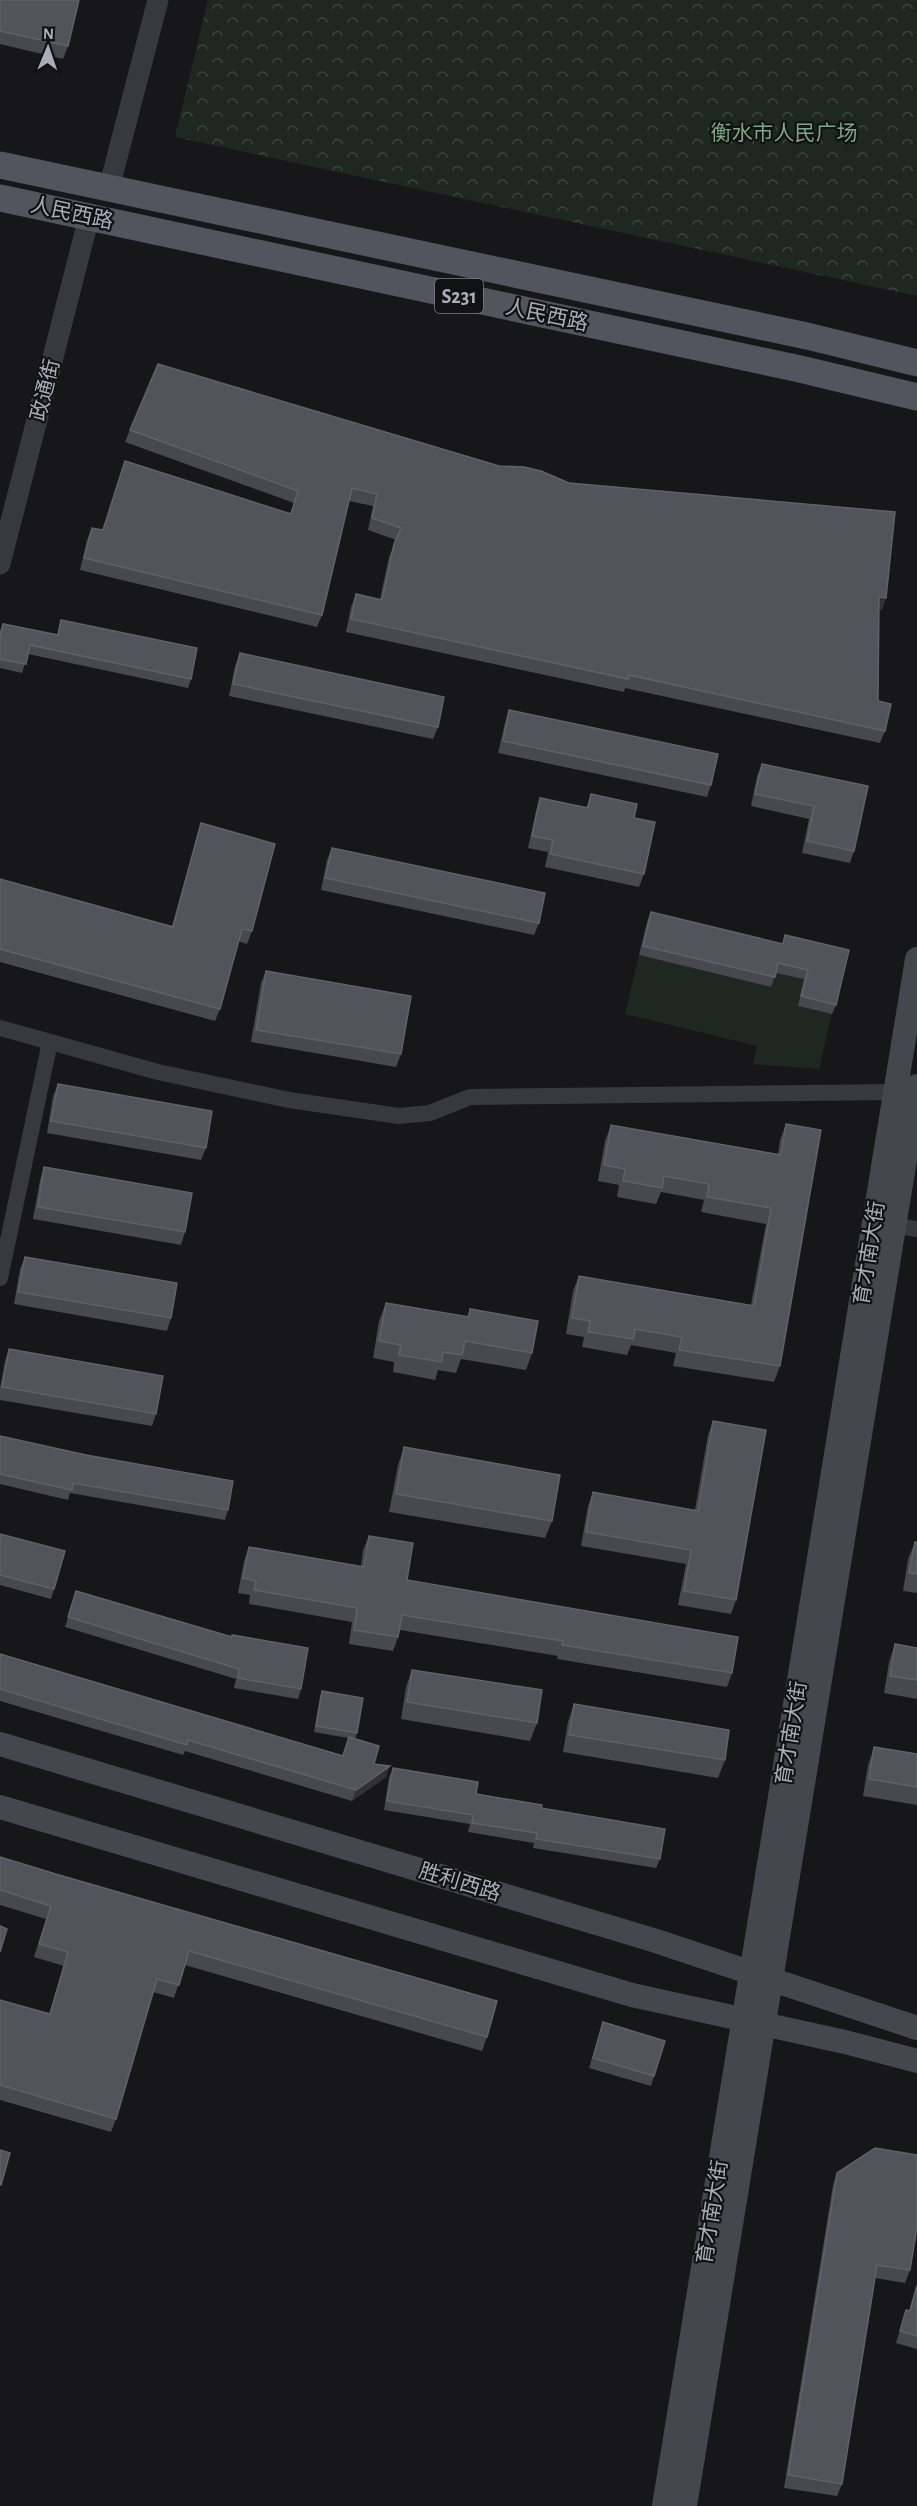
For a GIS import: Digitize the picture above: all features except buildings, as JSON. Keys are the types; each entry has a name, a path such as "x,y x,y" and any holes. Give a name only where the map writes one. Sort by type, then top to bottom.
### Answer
{"main road":[{"name":"人民西路","path":"0,165 807,336 917,363"},
{"name":"人民西路","path":"0,198 788,367 917,397"},
{"name":"育才南大街","path":"685,2506 761,1976 906,1089 917,959"},
{"name":"育才南大街","path":"761,1976 906,1227 906,1089"},
{"name":"胜利西路","path":"0,1744 653,1940 917,2028"},
{"path":"0,1808 632,1995 917,2061"},
{"name":"育才南大街","path":"664,2506 754,2022"}],"street":[{"path":"110,188 158,0"},
{"name":"政通街","path":"0,564 89,217"},
{"path":"0,1028 158,1072 278,1097 399,1116 430,1113 470,1097 906,1089"},
{"path":"0,1278 50,1042"}],"green space":[{"name":"衡水市人民广场","path":"208,0 917,0 917,296 175,137"},
{"path":"639,955 771,987 775,972 804,979 798,1006 832,1014 819,1069 753,1064 757,1046 625,1014"}]}
